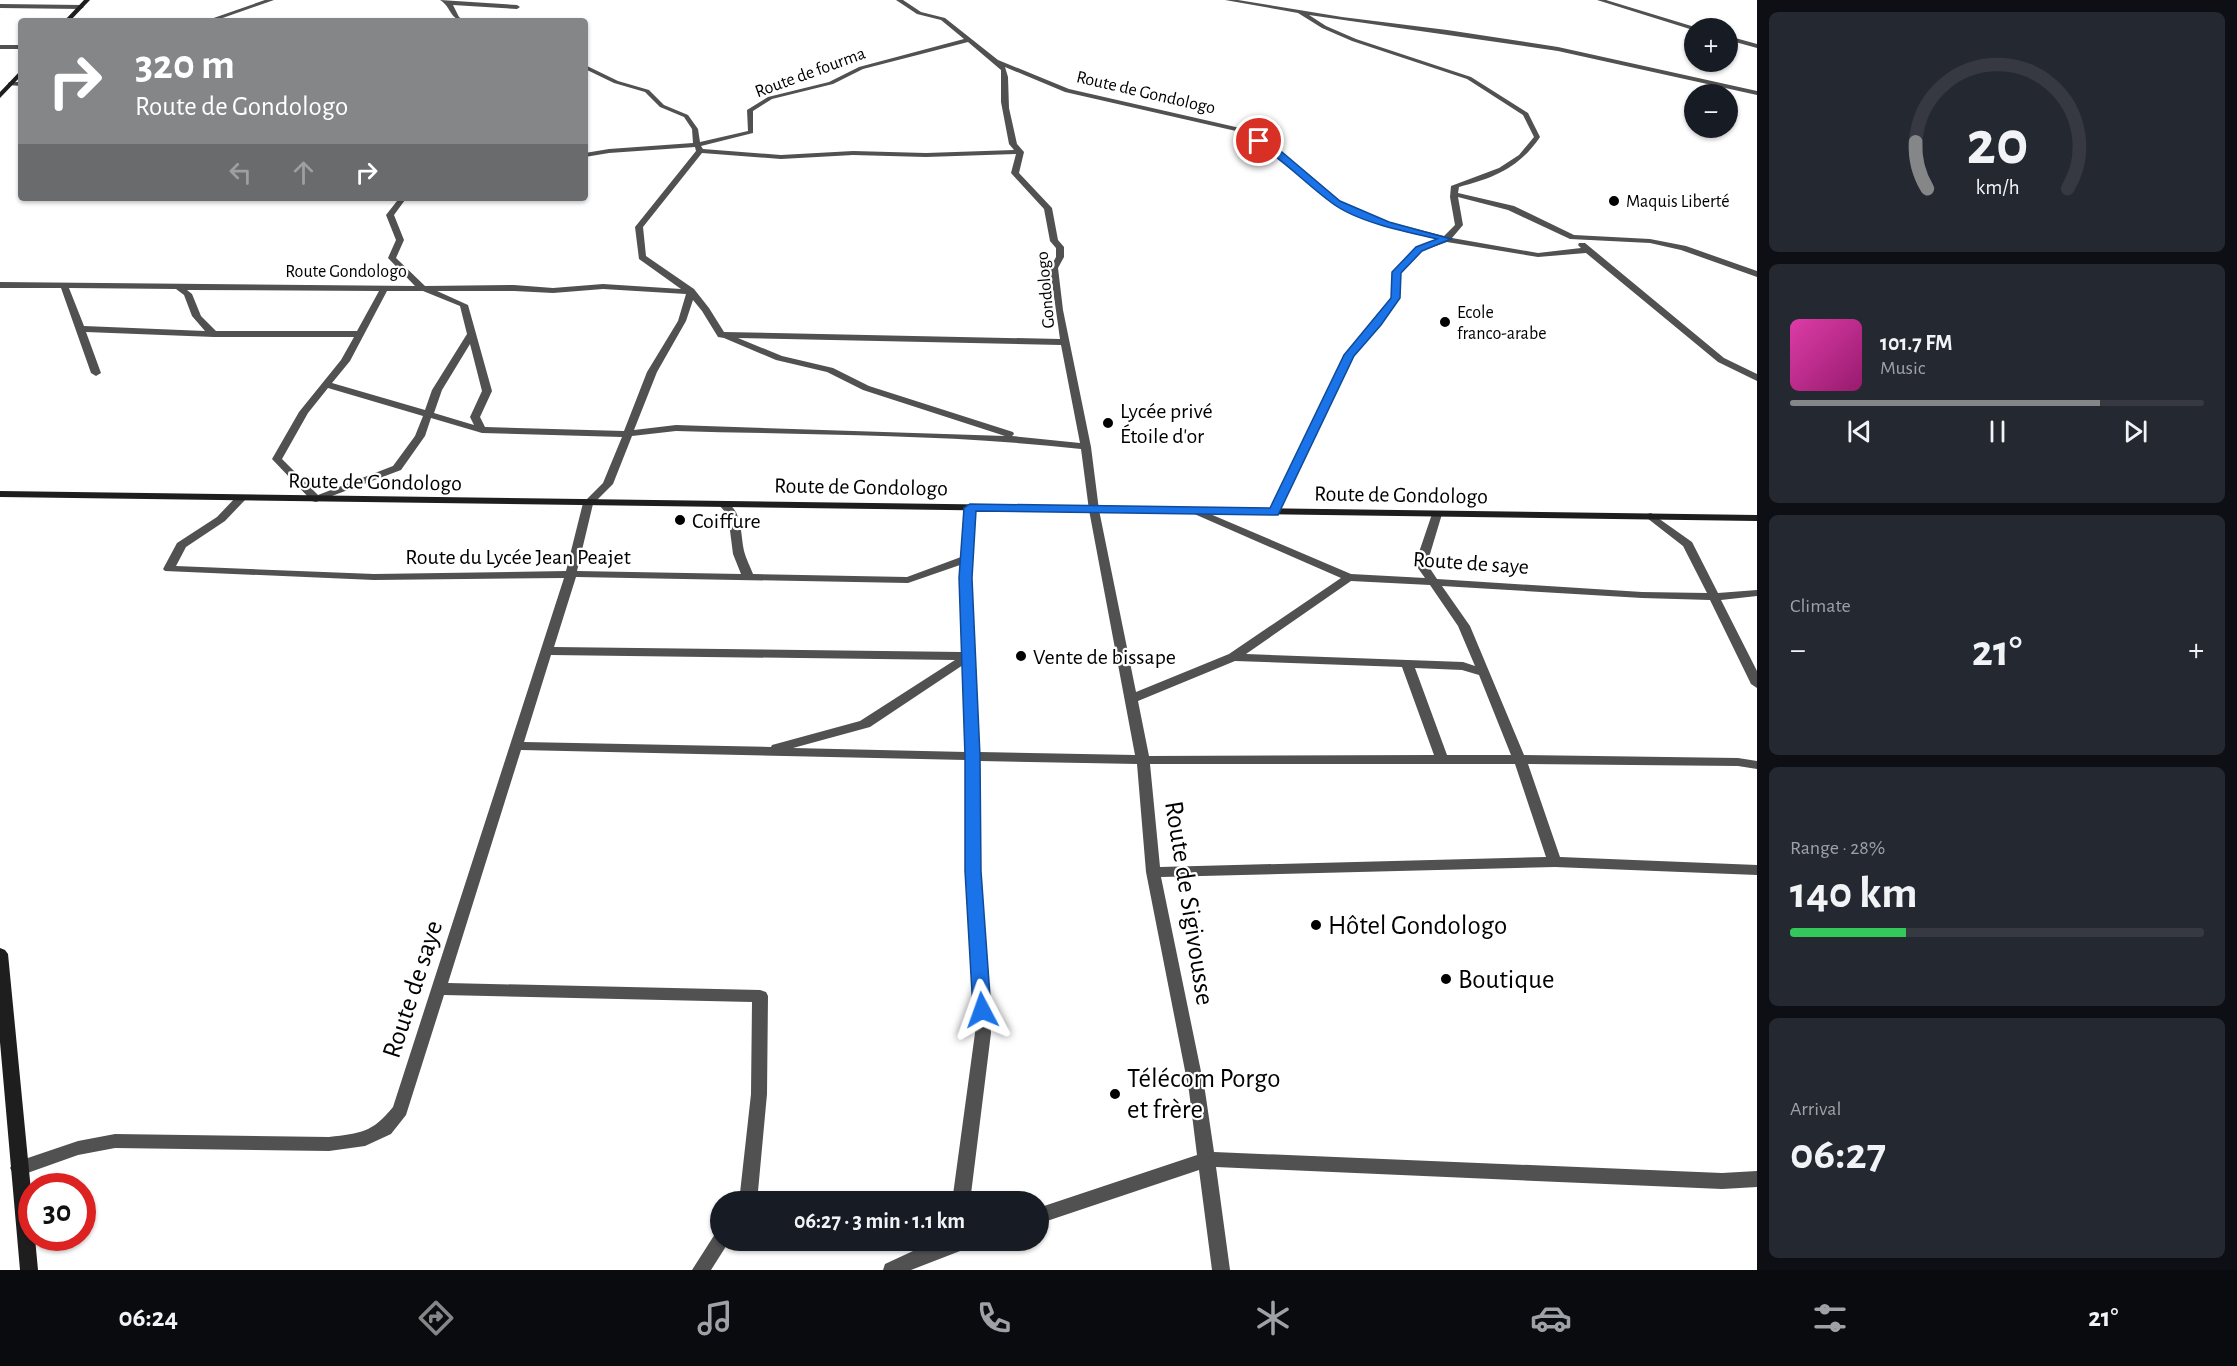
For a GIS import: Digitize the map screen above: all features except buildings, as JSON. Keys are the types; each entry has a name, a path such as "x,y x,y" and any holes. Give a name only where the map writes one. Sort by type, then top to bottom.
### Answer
{"street":[{"path":"70,18 87,0"},
{"path":"217,18 271,0"},
{"name":"Gondologo","path":"899,0 919,13 943,19 994,60 1007,74 1004,96 1007,116 1014,134 1013,144 1020,152 1015,173 1048,208 1054,241 1060,247 1060,257 1054,268 1065,342 1086,447 1094,510"},
{"path":"1227,0 1567,51 1757,93"},
{"path":"1600,0 1684,25"},
{"path":"446,1 517,7"},
{"path":"446,1 457,18"},
{"path":"0,6 81,7"},
{"path":"1274,512 1350,355 1396,298 1397,272 1419,249 1446,239 1459,225 1454,194 1455,186 1497,173 1526,154 1537,137 1526,114 1469,78 1354,40 1324,27 1301,12"},
{"name":"Route de fourma","path":"698,148 751,132 750,110 770,98 831,83 861,68 968,40"},
{"path":"1738,41 1757,46"},
{"path":"0,47 18,47"},
{"name":"Route de Gondologo","path":"994,60 1067,92 1238,129 1279,154 1337,203 1386,224 1446,239 1538,255 1587,250"},
{"path":"588,68 616,82 647,91 662,106 686,116 695,129 698,148 639,227 642,257 691,291 711,313 721,334 779,358 830,370 866,388 1025,440"},
{"path":"0,96 18,75"},
{"path":"10,84 18,84"},
{"path":"588,154 609,151 698,148 781,157 853,153 926,155 1020,152"},
{"path":"1454,194 1511,208 1573,237 1721,360 1757,378"},
{"path":"400,201 390,215 400,240 392,258 421,287 464,305 487,391 475,417 482,430"},
{"path":"1573,237 1650,241 1683,249 1757,274"},
{"name":"Route Gondologo","path":"0,285 179,288 385,286 449,290 512,288 557,291 609,287 672,293 691,291"},
{"path":"64,285 96,373"},
{"path":"385,286 345,361 304,412 277,459 316,500 397,468 420,436 437,390 472,334"},
{"path":"179,288 188,294 192,310 201,324 214,334"},
{"path":"588,503 608,484 652,372 682,321 691,291"},
{"path":"80,329 214,334 359,334"},
{"path":"721,334 1065,342"},
{"path":"326,384 428,416 482,430 627,434 676,428 899,434 1025,440 1086,447"},
{"name":"Route de Gondologo","path":"0,494 1757,518"},
{"name":"Route du Lycée Jean Peajet","path":"241,498 221,519 181,545 168,569 374,577 571,574 908,580 966,559"},
{"name":"Route de saye","path":"20,1168 78,1148 115,1141 329,1144 359,1141 386,1130 400,1110 439,989 571,574 588,503"},
{"path":"723,504 734,514 739,554 749,578"},
{"path":"962,1191 984,1033 973,871 966,559 970,508"},
{"name":"Route de Sigivousse","path":"1094,510 1143,760 1153,872 1208,1158 1221,1270"},
{"name":"Route de saye","path":"1196,511 1349,577 1642,595 1714,597 1757,593"},
{"path":"1437,514 1421,564 1464,626 1520,760 1555,862"},
{"path":"1651,516 1688,544 1757,684"},
{"path":"1131,699 1233,657 1349,577"},
{"path":"546,651 968,656"},
{"path":"765,752 865,724 968,656"},
{"path":"1233,657 1463,666 1484,673"},
{"path":"1407,664 1442,759"},
{"path":"516,746 1143,760 1442,759 1738,762 1757,765"},
{"path":"1153,872 1555,862 1757,870"},
{"path":"0,954 29,1270"},
{"path":"439,989 760,996 759,1094 749,1191"},
{"path":"1049,1212 1208,1158 1722,1181 1757,1179"},
{"path":"701,1270 714,1251"},
{"path":"892,1270 937,1251"}],"place":[{"name":"Maquis Liberté","path":"1614,201"},
{"name":"Ecole franco-arabe","path":"1445,322"},
{"name":"Lycée privé Étoile d'or","path":"1108,423"},
{"name":"Coiffure","path":"680,520"},
{"name":"Vente de bissape","path":"1021,656"},
{"name":"Hôtel Gondologo","path":"1316,925"},
{"name":"Boutique","path":"1446,979"},
{"name":"Télécom Porgo et frère","path":"1115,1094"}],"route":[{"path":"982,1010 973,871 972,756 965,578 970,508 1274,512 1350,355 1396,298 1397,272 1419,249 1446,239 1386,224 1337,203 1279,154 1259,141"}]}
